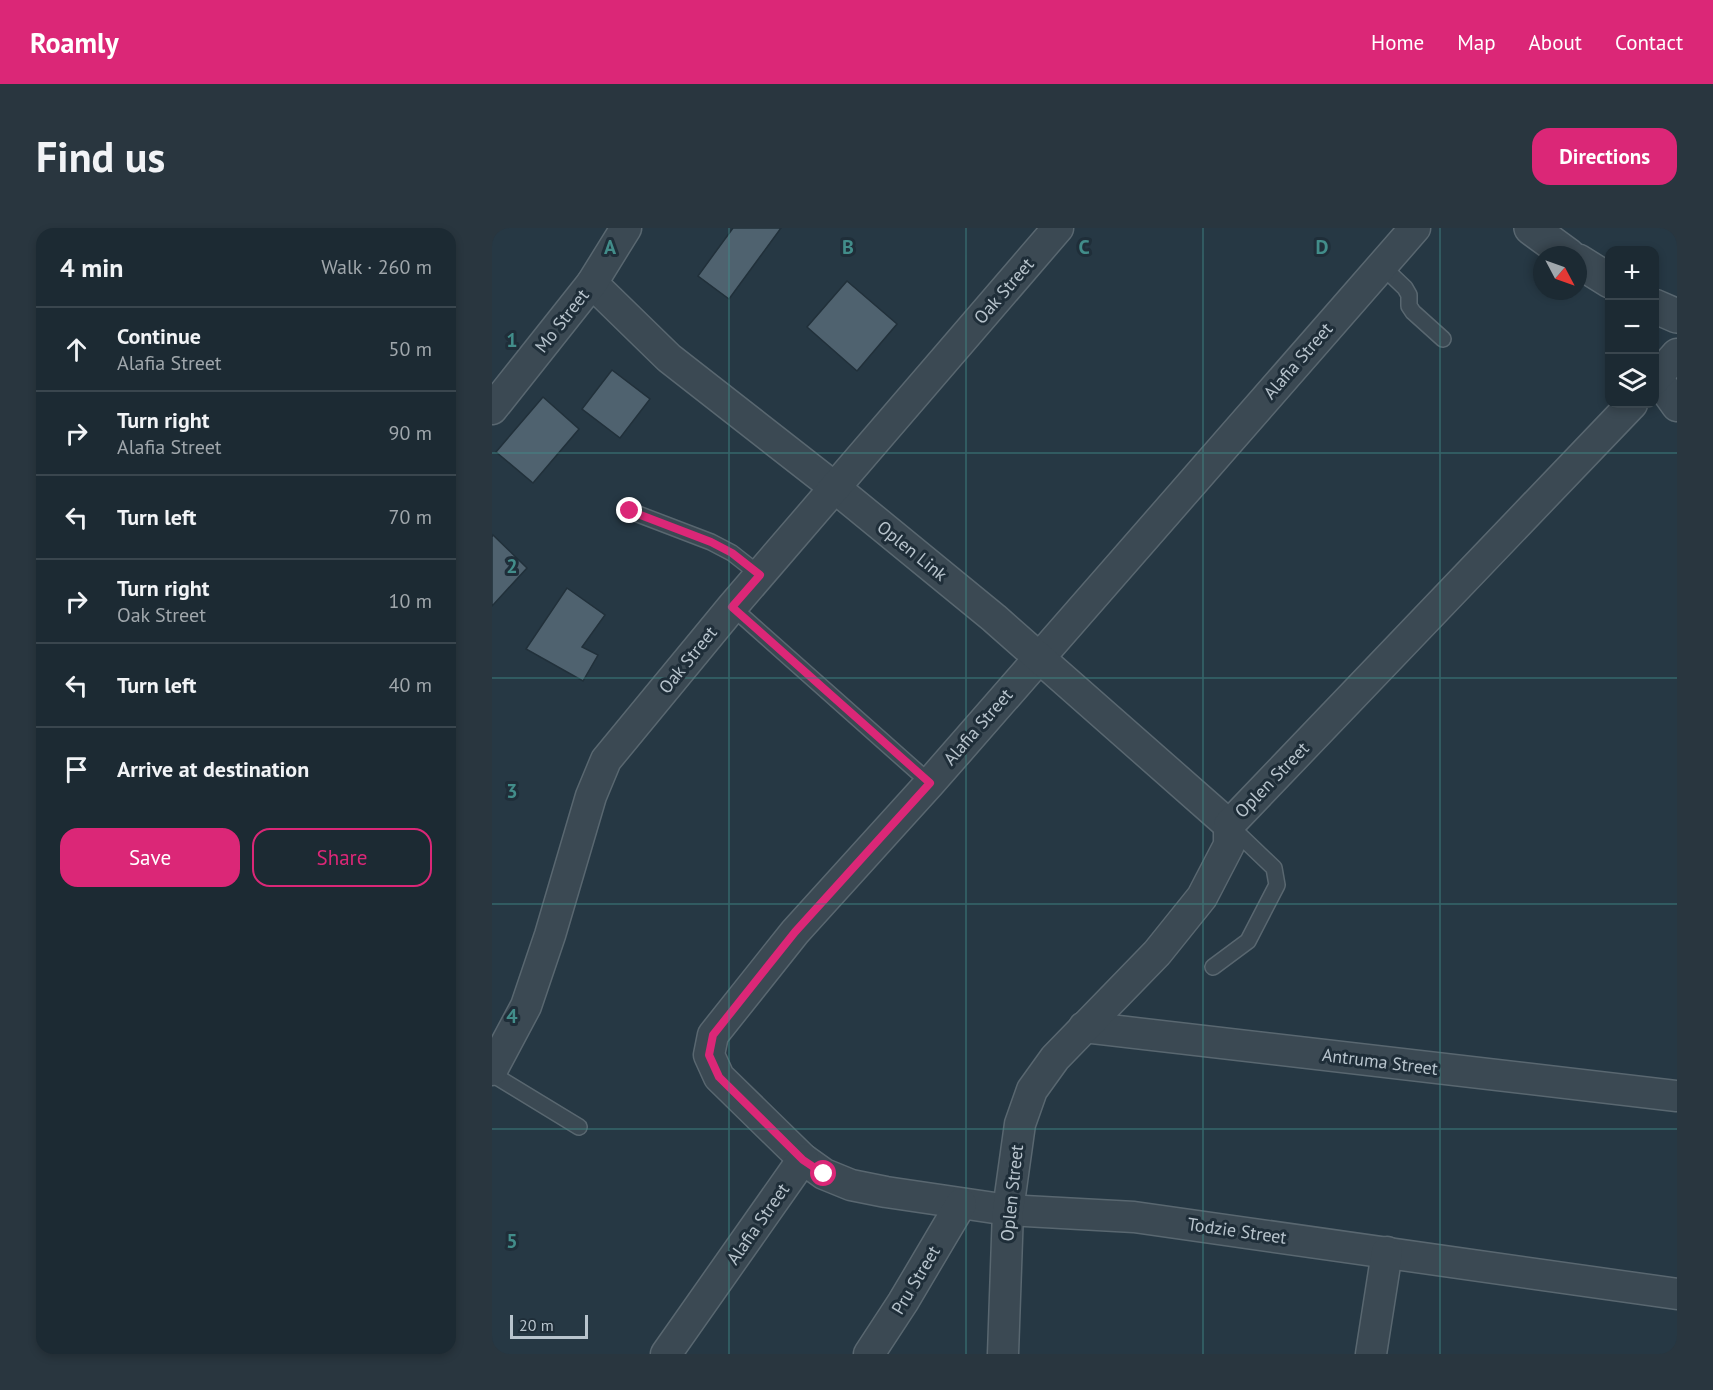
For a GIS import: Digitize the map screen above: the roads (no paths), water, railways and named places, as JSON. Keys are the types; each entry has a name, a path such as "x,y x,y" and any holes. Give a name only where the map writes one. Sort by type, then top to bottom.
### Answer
{"street":[{"name":"Mo Street","path":"492,409 592,283 626,228"},
{"name":"Oak Street","path":"492,1072 526,1006 550,935 591,796 606,760 732,607 1058,228"},
{"name":"Alafia Street","path":"666,1354 803,1160 719,1077 709,1055 713,1035 795,932 930,783 1415,228"},
{"path":"1531,228 1556,246"},
{"path":"1587,267 1605,278"},
{"name":"Oplen Link","path":"592,283 669,358 834,487 1040,657 1229,825"},
{"path":"1659,308 1677,316"},
{"path":"1659,375 1677,354"},
{"path":"1659,383 1677,406"},
{"name":"Oplen Street","path":"1003,1354 1008,1210 1020,1124 1032,1090 1055,1058 1157,953 1202,897 1229,845 1229,825 1628,408"},
{"name":"Antruma Street","path":"1084,1027 1677,1096"},
{"name":"Todzie Street","path":"803,1160 824,1174 851,1185 961,1204 1008,1210 1134,1217 1677,1294"},
{"name":"Pru Street","path":"869,1354 961,1204"},
{"path":"1371,1354 1387,1252"}],"lane":[{"path":"1382,266 1406,288 1409,295 1409,306 1413,312 1443,339"},
{"path":"630,511 711,542 732,553 760,575"},
{"path":"732,607 930,783"},
{"path":"1213,967 1248,941 1277,885 1274,868 1229,825"},
{"path":"492,1072 579,1127"}]}
